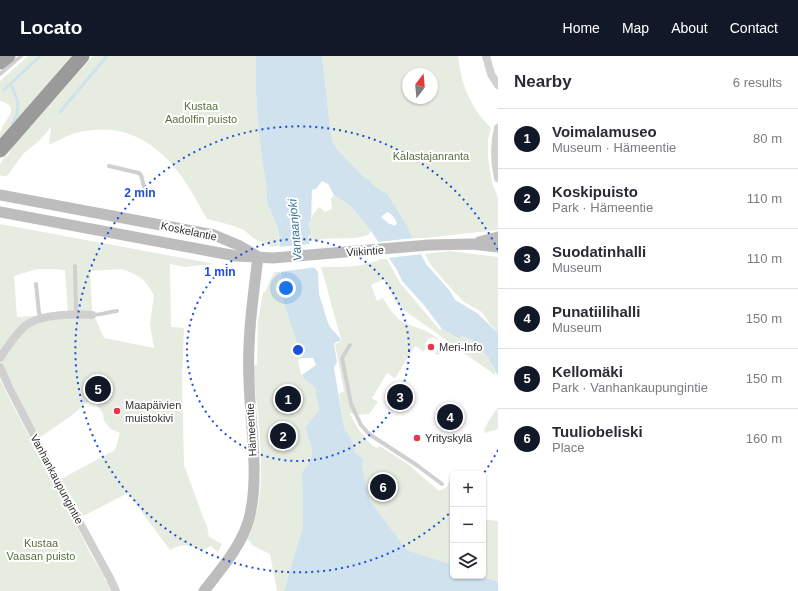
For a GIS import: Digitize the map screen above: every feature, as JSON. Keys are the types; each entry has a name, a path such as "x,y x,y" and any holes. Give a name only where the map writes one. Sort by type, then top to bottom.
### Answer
{"highway":[{"path":"0,63 8,56"},
{"path":"0,150 82,56"}],"main road":[{"name":"Koskelantie","path":"0,195 214,235 238,245 258,257"},
{"name":"Koskelantie","path":"0,212 236,256 258,257"},
{"name":"Viikintie","path":"472,244 498,237"},
{"name":"Viikintie","path":"258,257 382,250 429,245 472,244 498,247"},
{"name":"Hämeentie","path":"204,591 237,547 245,530 252,505 254,484 248,379 250,337 258,257"}],"street":[{"path":"486,56 491,74 498,85"},
{"path":"498,128 495,140 495,157 498,178"},
{"path":"0,358 26,325 42,319 76,314 92,315"},
{"name":"Vanhankaupungintie","path":"0,367 64,494 116,591"}],"lane":[{"path":"0,74 21,56"},
{"path":"109,166 139,172 141,174 146,194"},
{"path":"75,266 76,314"},
{"path":"36,284 39,313 42,319"},
{"path":"92,315 101,315 117,311"},
{"path":"350,345 342,358 350,404 362,425 369,434 418,466 442,484"}],"green space":[{"path":"28,56 72,56 0,140 1,131 11,110 7,103 0,101 0,81"},
{"name":"Kustaa Aadolfin puisto","path":"93,56 256,56 257,107 267,191 266,200 277,226 280,246 272,247 253,238 244,230 207,219 182,177 162,154 138,138 125,133 111,130 80,132 49,145 51,127 40,140 23,154 7,176 0,175 0,165 5,156 8,156 12,146"},
{"name":"Kalastajanranta","path":"322,56 458,56 461,76 468,95 477,112 491,128 488,139 488,157 492,182 498,198 498,230 413,238 387,193 380,190 372,184 369,179 365,178 333,143"},
{"path":"334,195 352,207 371,231 368,235 356,238 321,239 318,242 309,238 308,236 311,233 308,223 311,222 312,216 319,207 325,212 332,209 331,199"},
{"path":"0,224 215,264 184,267 170,264 171,327 184,328 182,380 184,465 207,526 209,537 222,544 218,552 211,546 201,551 193,547 186,546 170,550 128,493 83,516 61,479 115,450 120,433 111,429 104,421 103,413 98,407 94,396 71,416 39,438 0,359","holes":["37,269 65,270 68,314 17,317 14,276","121,269 133,273 141,278 154,295 150,324 154,348 104,338 92,311 90,271"]},
{"path":"449,251 498,257 498,333 482,312 464,302 446,283 431,265 425,254"},
{"path":"381,259 387,259 400,283 440,330 442,329 458,339 461,336 473,341 482,349 495,371 495,375 404,310 396,302 384,279 371,285 377,301 383,298 398,319 406,324 428,332 439,341 432,337 431,339 429,338 425,344 426,346 424,352 415,346 395,378 387,373 372,398 378,402 369,414 355,415 349,412 360,432 367,441 376,448 380,446 409,465 439,491 447,487 450,481 450,564 407,550 370,501 362,466 364,460 355,453 353,443 344,427 339,394 344,391 335,344 340,342 341,339 321,267 344,267 359,265"},
{"path":"274,272 280,272 281,294 302,358 298,360 300,371 303,377 315,388 319,410 305,428 312,455 302,472 303,526 284,591 277,591 270,554 252,545 251,542 247,540 255,520 261,477 261,454 253,365 257,365 258,321 263,293 266,290"},
{"path":"439,341 441,346 441,353 438,355 435,354 440,344 438,343"},
{"name":"Kustaa Vaasan puisto","path":"0,379 93,558 105,577 104,579 110,583 112,591 0,591"},
{"path":"498,407 498,429 485,433 484,430 488,422"},
{"path":"486,519 498,521 498,582 486,578"}],"water":[{"name":"Vantaanjoki","path":"256,56 322,56 333,143 365,178 369,179 372,184 380,190 387,193 407,226 426,264 450,291 455,300 477,313 498,333 498,376 488,357 479,346 468,338 461,336 459,339 442,329 423,304 402,281 397,270 371,231 352,207 334,195 328,184 322,181 316,189 312,190 311,222 308,223 311,233 308,236 314,267 318,272 319,294 327,320 330,327 340,338 340,341 334,344 337,362 334,368 344,427 353,443 355,453 364,460 362,466 370,501 407,550 450,564 450,579 486,579 486,578 498,582 498,591 284,591 303,526 302,472 312,455 305,428 319,410 315,388 304,379 302,375 316,365 313,358 302,358 281,294 280,241 277,226 266,200 267,191 258,124","holes":["387,212 393,216 397,223 395,226 388,223 381,217"]}],"pier":[{"path":"415,238 423,254 387,258 377,242"},
{"path":"312,244 317,267 279,272 278,247"}],"waterway":[{"path":"4,90 40,56"},
{"path":"60,112 107,56"},
{"path":"11,83 18,103 17,114 12,124"}],"place":[{"name":"Meri-Info","path":"431,347"},
{"name":"Kellomäki","path":"98,389"},
{"name":"Suodatinhalli","path":"400,397"},
{"name":"Voimalamuseo","path":"288,399"},
{"name":"Maapäivien muistokivi","path":"117,411"},
{"name":"Punatiilihalli","path":"450,417"},
{"name":"Koskipuisto","path":"283,436"},
{"name":"Yrityskylä","path":"417,438"},
{"name":"Tuuliobeliski","path":"383,487"}]}
